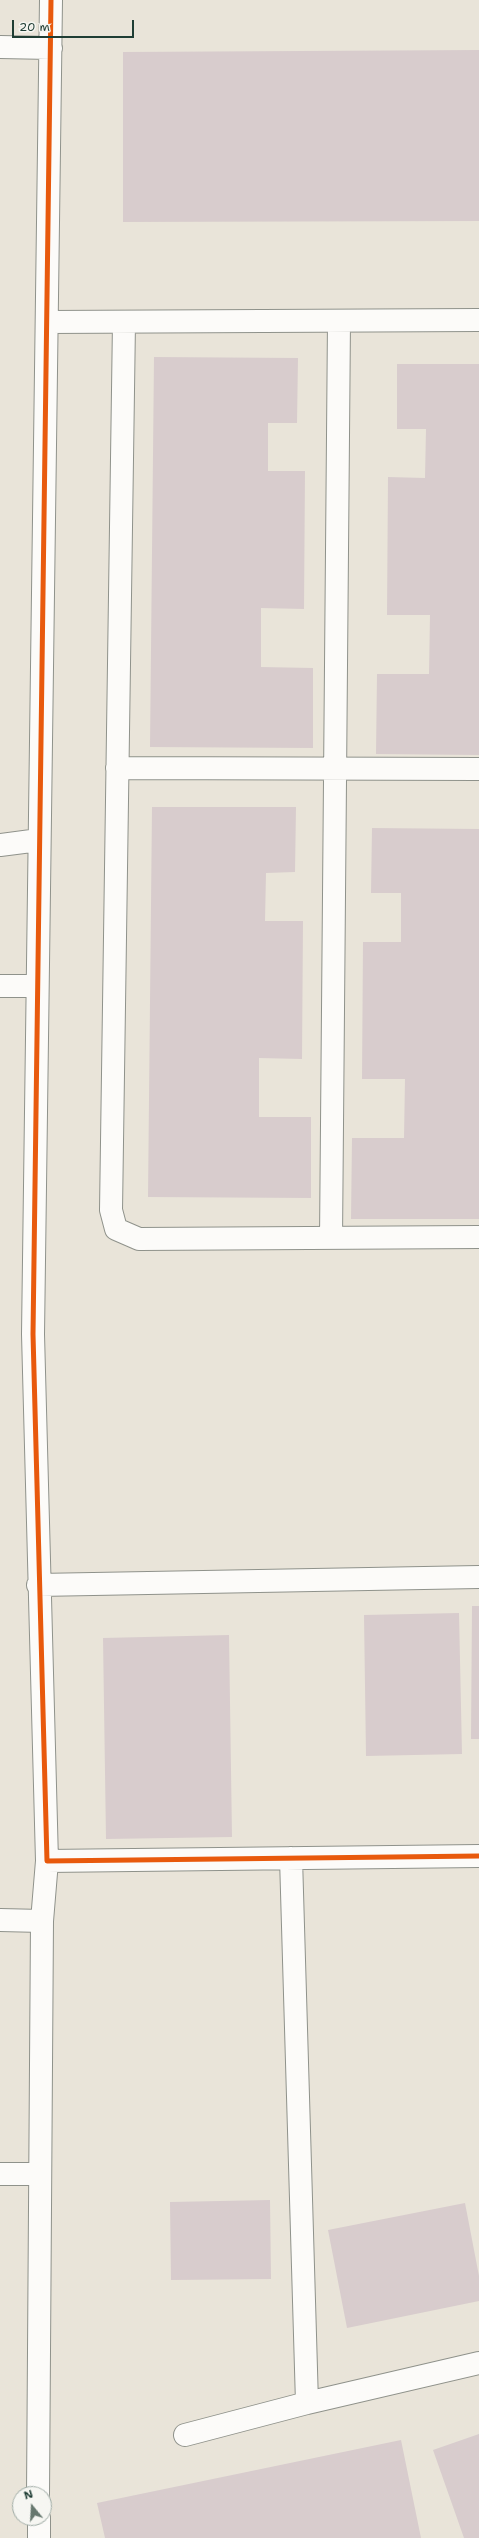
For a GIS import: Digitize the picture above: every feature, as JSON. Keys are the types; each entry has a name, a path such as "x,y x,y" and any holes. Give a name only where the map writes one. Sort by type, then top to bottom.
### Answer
{"street":[{"path":"38,2486 39,2174 42,1921 47,1861 38,1585 33,1334 51,0"},
{"path":"0,47 51,48"},
{"path":"47,322 479,320"},
{"path":"331,1238 339,321"},
{"path":"124,322 111,1210 116,1229 139,1240 479,1238"},
{"path":"117,768 479,769"},
{"path":"0,845 39,840"},
{"path":"0,986 37,986"},
{"path":"38,1585 479,1577"},
{"path":"47,1861 479,1856"},
{"path":"291,1858 307,2403"},
{"path":"0,1920 42,1921"},
{"path":"0,2174 39,2174"},
{"path":"185,2435 307,2403 479,2363"},
{"path":"39,2526 39,2538"}],"building":[{"path":"479,50 479,221 123,222 123,52"},
{"path":"154,357 298,358 297,423 268,423 268,471 305,471 304,609 261,608 261,667 313,668 313,748 150,747"},
{"path":"397,364 479,364 479,755 376,754 377,674 429,674 430,615 387,615 388,477 425,478 426,429 397,429"},
{"path":"152,807 296,807 295,872 266,873 265,921 303,921 302,1059 259,1058 259,1117 311,1117 311,1198 148,1197"},
{"path":"372,828 479,829 479,1219 351,1219 352,1138 404,1138 405,1079 362,1079 363,942 401,942 401,893 371,893"},
{"path":"472,1606 479,1606 479,1739 471,1739"},
{"path":"459,1613 462,1754 366,1756 364,1615"},
{"path":"229,1635 232,1837 106,1839 103,1638"},
{"path":"270,2200 271,2279 171,2280 170,2202"},
{"path":"465,2203 479,2276 479,2301 347,2328 328,2230"},
{"path":"479,2434 479,2538 464,2538 433,2450"},
{"path":"401,2440 421,2538 105,2538 97,2503"}],"cycle path":[{"path":"51,0 33,1334 47,1861 479,1856"}]}
